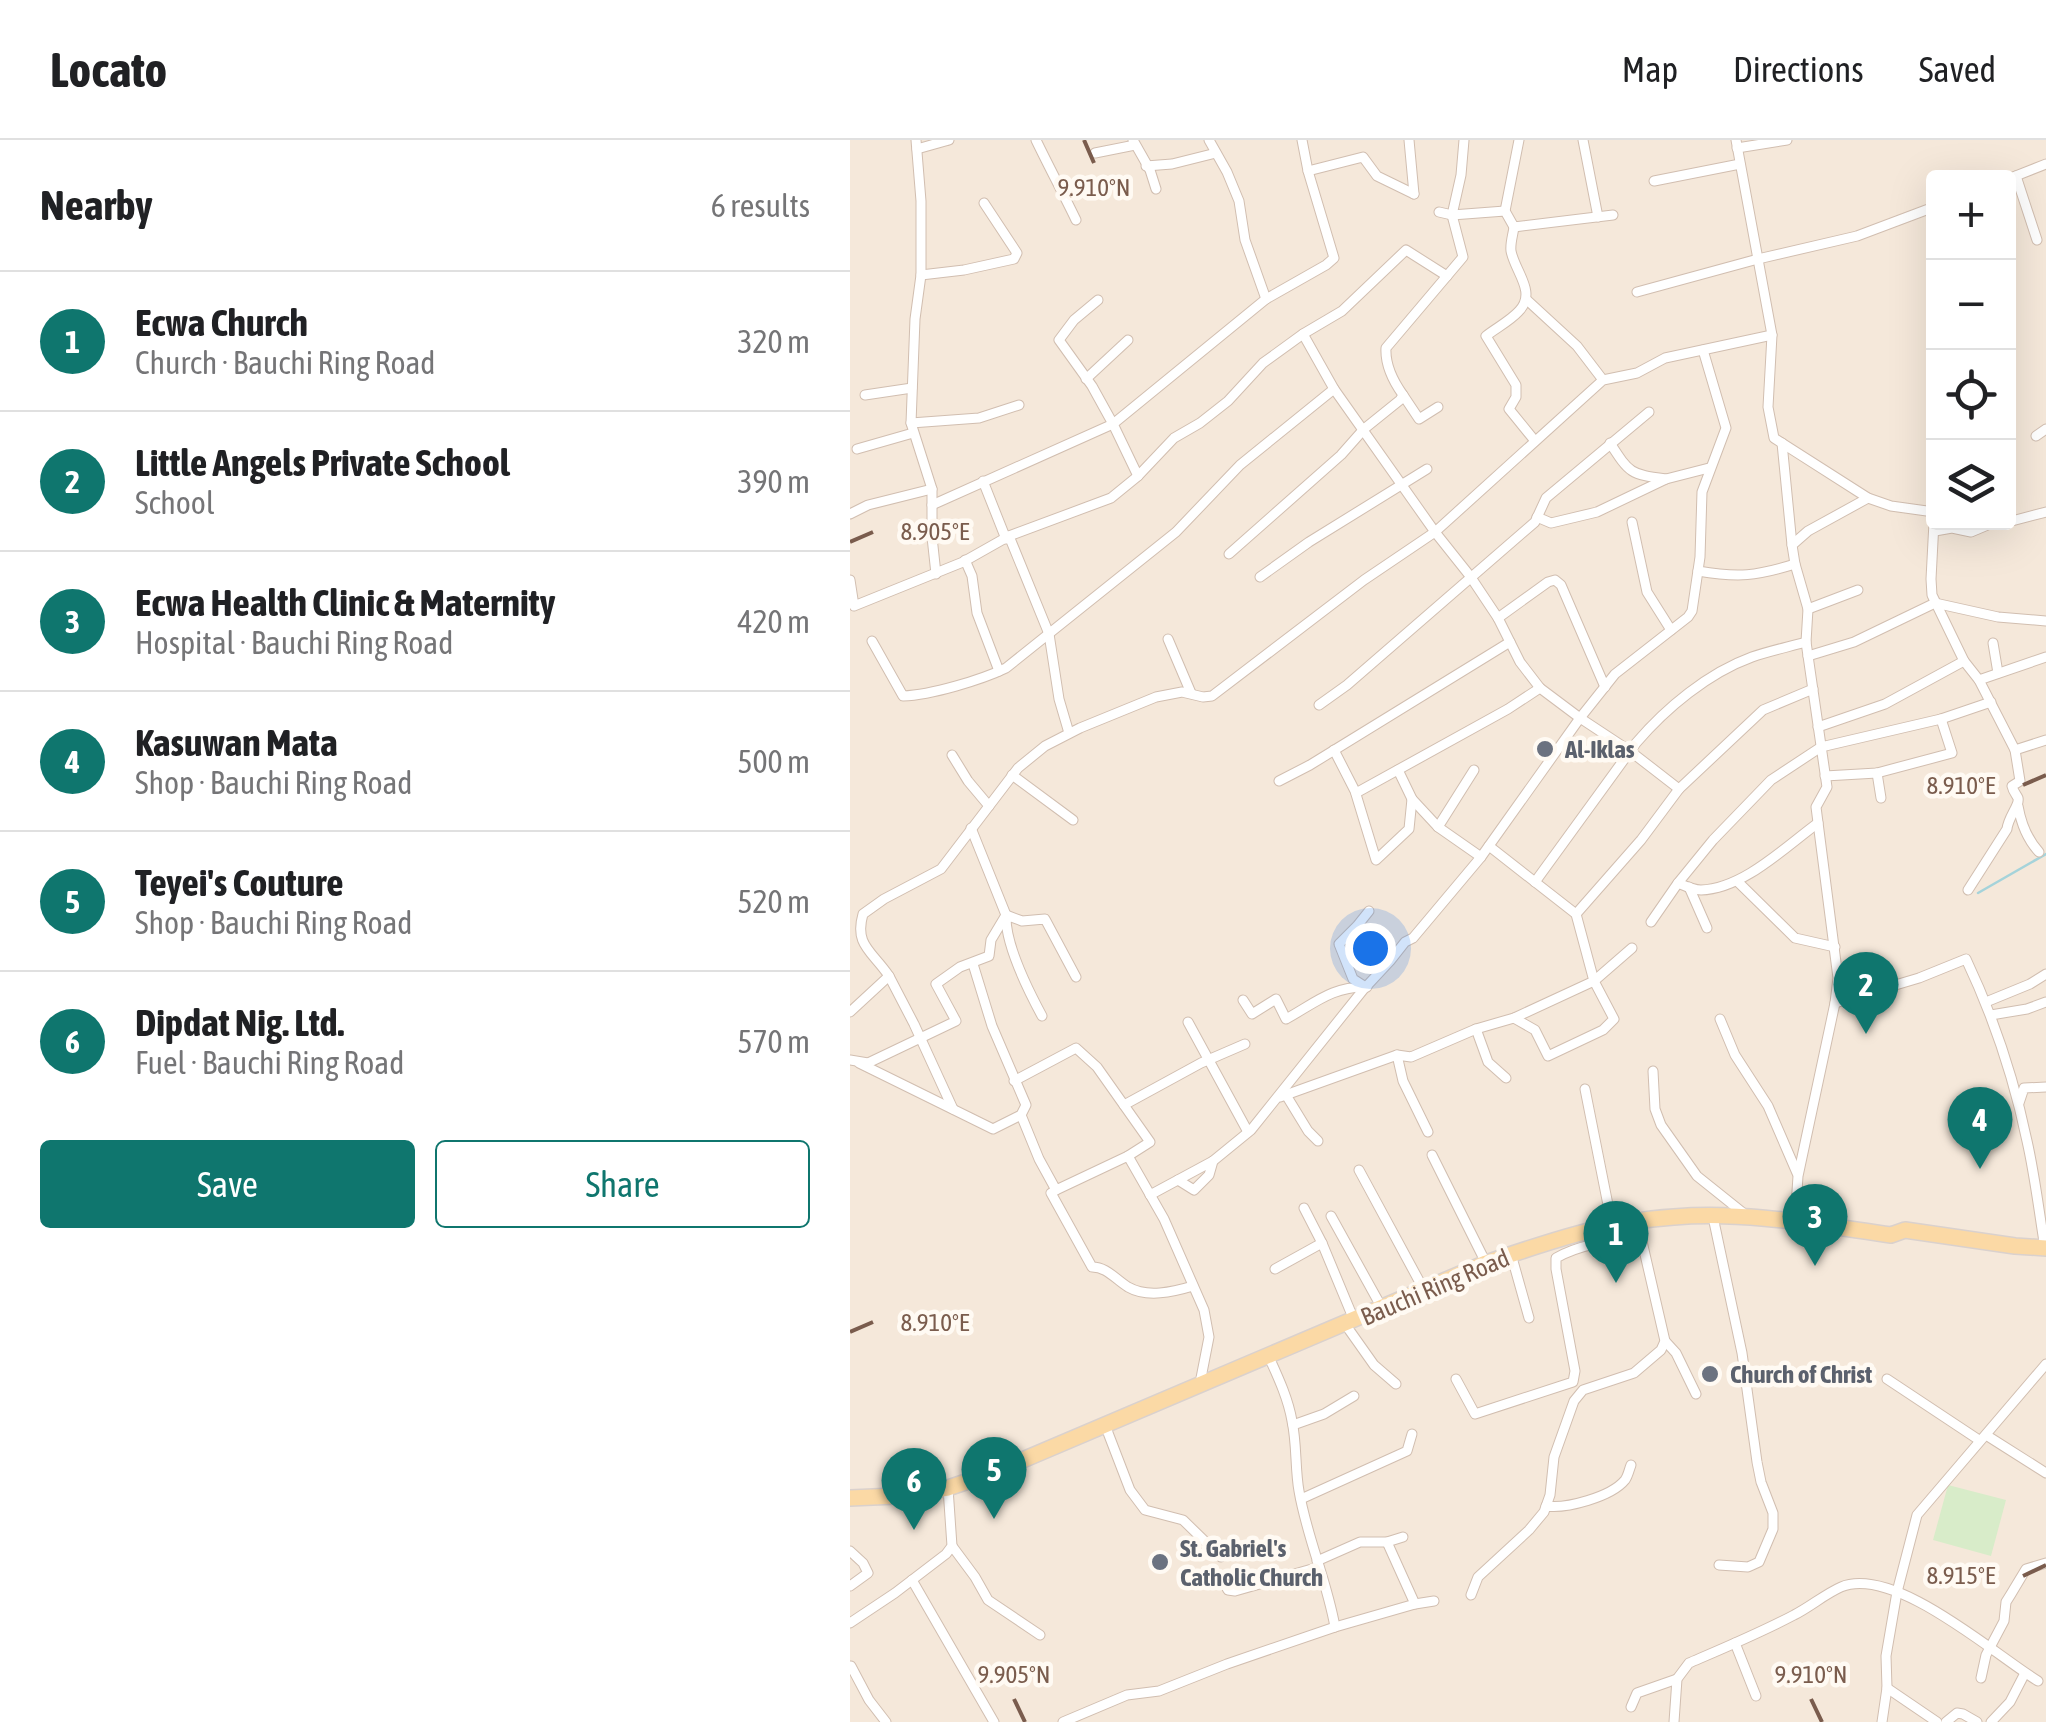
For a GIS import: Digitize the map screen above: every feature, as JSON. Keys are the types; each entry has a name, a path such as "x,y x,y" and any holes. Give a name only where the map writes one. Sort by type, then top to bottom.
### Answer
{"main road":[{"name":"Bauchi Ring Road","path":"850,1498 948,1488 1031,1458 1486,1263 1612,1225 1640,1229 1676,1216 1749,1218 2046,1248"}],"street":[{"path":"936,574 932,489 912,428 922,201 916,144 949,140"},
{"path":"1036,140 1076,220"},
{"path":"1208,140 1239,202 1245,240 1266,299"},
{"path":"932,505 1113,424 1266,299 1326,266 1334,258 1302,140"},
{"path":"1308,171 1363,157 1378,176 1414,194 1409,140"},
{"path":"1438,407 1418,420 1393,381 1385,354 1386,348 1463,258 1452,215 1462,175 1464,140"},
{"path":"1519,140 1506,211 1514,227 1510,247 1527,300 1518,312 1486,336 1516,385 1516,397 1509,409 1535,441"},
{"path":"1583,140 1598,217"},
{"path":"1787,140 1737,144 1772,335 1768,407 1774,438 1868,498 1926,511"},
{"path":"1095,153 1134,142 1156,188"},
{"path":"1146,166 1172,164 1216,152"},
{"path":"1654,182 1740,164"},
{"path":"2016,176 2046,164"},
{"path":"2016,188 2037,240"},
{"path":"920,275 1014,259 1016,253 984,204"},
{"path":"1637,292 1856,236 1926,210"},
{"path":"1440,212 1452,215 1506,211"},
{"path":"1514,227 1613,215"},
{"path":"850,580 854,606 977,556 1008,538 1111,498 1174,438 1228,401 1263,363 1342,311 1406,250 1448,276"},
{"path":"1098,300 1074,320 1059,340 1092,386 1138,476"},
{"path":"1527,300 1576,346 1604,380"},
{"path":"1303,334 1334,388 1470,576 1498,618 1520,662 1540,688 1679,789"},
{"path":"953,1110 889,976 861,940 863,914 940,869 1012,775 1045,746 1171,692 1212,696 1364,580 1435,532 1604,380 1638,373 1665,358 1772,335"},
{"path":"1086,379 1128,340"},
{"path":"1150,1195 1213,1161 1282,1096 1367,987 1481,857 1615,674 1692,611 1703,516 1702,492 1726,428 1703,350"},
{"path":"865,394 912,388"},
{"path":"872,641 903,696 961,684 999,671 1176,532 1240,465 1334,388"},
{"path":"1229,554 1403,395"},
{"path":"857,448 912,428 979,418 1019,405"},
{"path":"1320,705 1536,518 1546,498 1649,412"},
{"path":"2036,436 2046,429"},
{"path":"1782,443 1795,564 1808,609 1806,642 1827,788 1816,807 1838,978 1798,1176 1795,1222"},
{"path":"1610,444 1626,468 1636,475 1666,479"},
{"path":"1260,577 1427,468"},
{"path":"1536,518 1552,522 1597,512 1666,479 1709,468"},
{"path":"983,481 1049,634 1059,699 1070,733"},
{"path":"850,514 868,504 932,489"},
{"path":"1792,544 1868,498"},
{"path":"2016,520 2046,512"},
{"path":"1632,522 1647,592 1671,630"},
{"path":"1934,530 1930,579 1935,603 2016,750 2020,781 2012,786 2021,822 2039,852"},
{"path":"965,560 972,576 977,613 999,671"},
{"path":"1698,571 1757,575 1795,564"},
{"path":"1498,618 1555,580 1561,584 1605,686"},
{"path":"1808,609 1858,590"},
{"path":"1808,656 1854,642 1935,603 1998,617 2046,621"},
{"path":"1168,639 1190,693"},
{"path":"1279,781 1510,642"},
{"path":"1535,882 1653,723 1714,676 1751,657 1806,642"},
{"path":"1994,643 1998,673"},
{"path":"1979,680 2046,657"},
{"path":"1818,727 1885,704 1964,661"},
{"path":"1356,793 1540,688"},
{"path":"1576,914 1641,840 1679,789 1763,710 1813,690"},
{"path":"1651,922 1713,840 1770,780 1821,748 1941,719 1991,702"},
{"path":"1825,776 1877,773 1952,753 1941,719"},
{"path":"2016,750 2046,740"},
{"path":"1334,750 1356,793 1376,860 1409,829 1412,799"},
{"path":"952,755 988,806"},
{"path":"1398,770 1412,799 1438,827 1481,857"},
{"path":"1438,827 1474,770"},
{"path":"1877,773 1881,798"},
{"path":"1012,775 1073,820"},
{"path":"1968,890 2018,806"},
{"path":"1678,883 1697,891 1730,885 1818,823"},
{"path":"972,828 1006,915 1006,932 1042,1016"},
{"path":"1489,846 1576,914 1594,981 1614,1018 1603,1030 1548,1056 1535,1030 1514,1018"},
{"path":"1738,881 1795,938 1834,946"},
{"path":"1689,887 1707,928"},
{"path":"1367,987 1353,979 1339,944 1369,911"},
{"path":"852,1060 868,1063 956,1021 936,984 960,967 989,956 991,940 1006,915"},
{"path":"1006,915 1022,921 1044,919 1076,977"},
{"path":"1282,1096 1397,1054 1411,1056 1514,1018 1594,981 1632,948"},
{"path":"1835,1003 1919,978 1966,959 1991,1016 2028,1142 2046,1248"},
{"path":"852,1060 993,1129 1021,1115 1026,1105 992,1026 973,964"},
{"path":"1986,1002 2046,974"},
{"path":"850,1012 889,976"},
{"path":"1243,1000 1252,1014 1276,999 1286,1019 1349,986 1367,987"},
{"path":"1991,1016 2046,1002"},
{"path":"1720,1019 1735,1056 1768,1106 1798,1176"},
{"path":"1188,1022 1248,1132"},
{"path":"1476,1029 1488,1062 1506,1078"},
{"path":"1124,1105 1245,1044"},
{"path":"1014,1081 1076,1048 1097,1068 1150,1142 1051,1193 1092,1267 1102,1267 1131,1290 1153,1293 1193,1286"},
{"path":"1397,1054 1404,1081 1428,1132"},
{"path":"1653,1071 1655,1108 1661,1125 1697,1176 1749,1218"},
{"path":"2018,1106 2024,1088 2046,1086"},
{"path":"1585,1089 1612,1225"},
{"path":"1282,1096 1318,1141"},
{"path":"1021,1115 1056,1190"},
{"path":"1432,1155 1486,1263"},
{"path":"1128,1156 1164,1219 1204,1310 1209,1337 1200,1386"},
{"path":"1178,1180 1194,1190 1209,1175 1213,1161"},
{"path":"1359,1170 1424,1290"},
{"path":"2033,1180 2046,1178"},
{"path":"1304,1208 1322,1244 1350,1322 1374,1365 1396,1384"},
{"path":"1330,1216 1382,1308"},
{"path":"1712,1217 1742,1353 1756,1462 1773,1513 1772,1529 1759,1562 1748,1567 1719,1565"},
{"path":"1456,1379 1475,1414 1573,1382 1575,1371 1556,1258 1573,1248 1640,1229 1665,1341 1676,1352 1696,1394"},
{"path":"1274,1269 1322,1244"},
{"path":"1510,1254 1529,1318"},
{"path":"1471,1596 1478,1577 1529,1530 1546,1506 1554,1457 1574,1401 1584,1390 1634,1373 1661,1350 1665,1341"},
{"path":"1268,1355 1289,1405 1301,1499 1335,1628"},
{"path":"1882,1722 1886,1656 1917,1515 2046,1364"},
{"path":"1887,1379 2046,1473"},
{"path":"1293,1424 1324,1414 1354,1396"},
{"path":"1105,1425 1130,1490 1145,1510 1183,1520 1221,1557"},
{"path":"1301,1499 1408,1452 1412,1434"},
{"path":"1546,1506 1559,1508 1606,1492 1625,1480 1632,1465"},
{"path":"948,1488 952,1546 988,1600 1040,1635"},
{"path":"1223,1581 1228,1590 1235,1591 1318,1564 1360,1542 1387,1542 1403,1537"},
{"path":"1387,1542 1415,1604"},
{"path":"850,1623 912,1580 952,1546"},
{"path":"850,1551 868,1572 850,1586"},
{"path":"1982,1678 1986,1654 2004,1621 2006,1602 2026,1569 2046,1563"},
{"path":"912,1580 994,1722"},
{"path":"1674,1722 1677,1679 1688,1663 1796,1614 1844,1586 1867,1584 1927,1604 2038,1681"},
{"path":"1063,1722 1127,1695 1159,1691 1335,1628 1434,1601"},
{"path":"1735,1643 1756,1696"},
{"path":"850,1665 850,1678"},
{"path":"850,1665 886,1722"},
{"path":"1991,1722 2010,1702 2025,1673"},
{"path":"1631,1707 1637,1694 1677,1679"},
{"path":"1887,1688 1937,1722"},
{"path":"1946,1722 1957,1713 1977,1722"}],"shaded area":[{"path":"850,140 2046,140 2046,1722 850,1722"}],"green space":[{"path":"1948,1485 2006,1500 1991,1556 1933,1540"}],"waterway":[{"path":"1978,893 2046,854"}],"place":[{"name":"Al-Iklas","path":"1545,749"},
{"name":"Little Angels Private School","path":"1866,1034"},
{"name":"Kasuwan Mata","path":"1980,1169"},
{"name":"Ecwa Health Clinic & Maternity","path":"1815,1266"},
{"name":"Ecwa Church","path":"1616,1283"},
{"name":"Church of Christ","path":"1710,1374"},
{"name":"Teyei's Couture","path":"994,1519"},
{"name":"Dipdat Nig. Ltd.","path":"914,1530"},
{"name":"St. Gabriel's Catholic Church","path":"1160,1562"}]}
